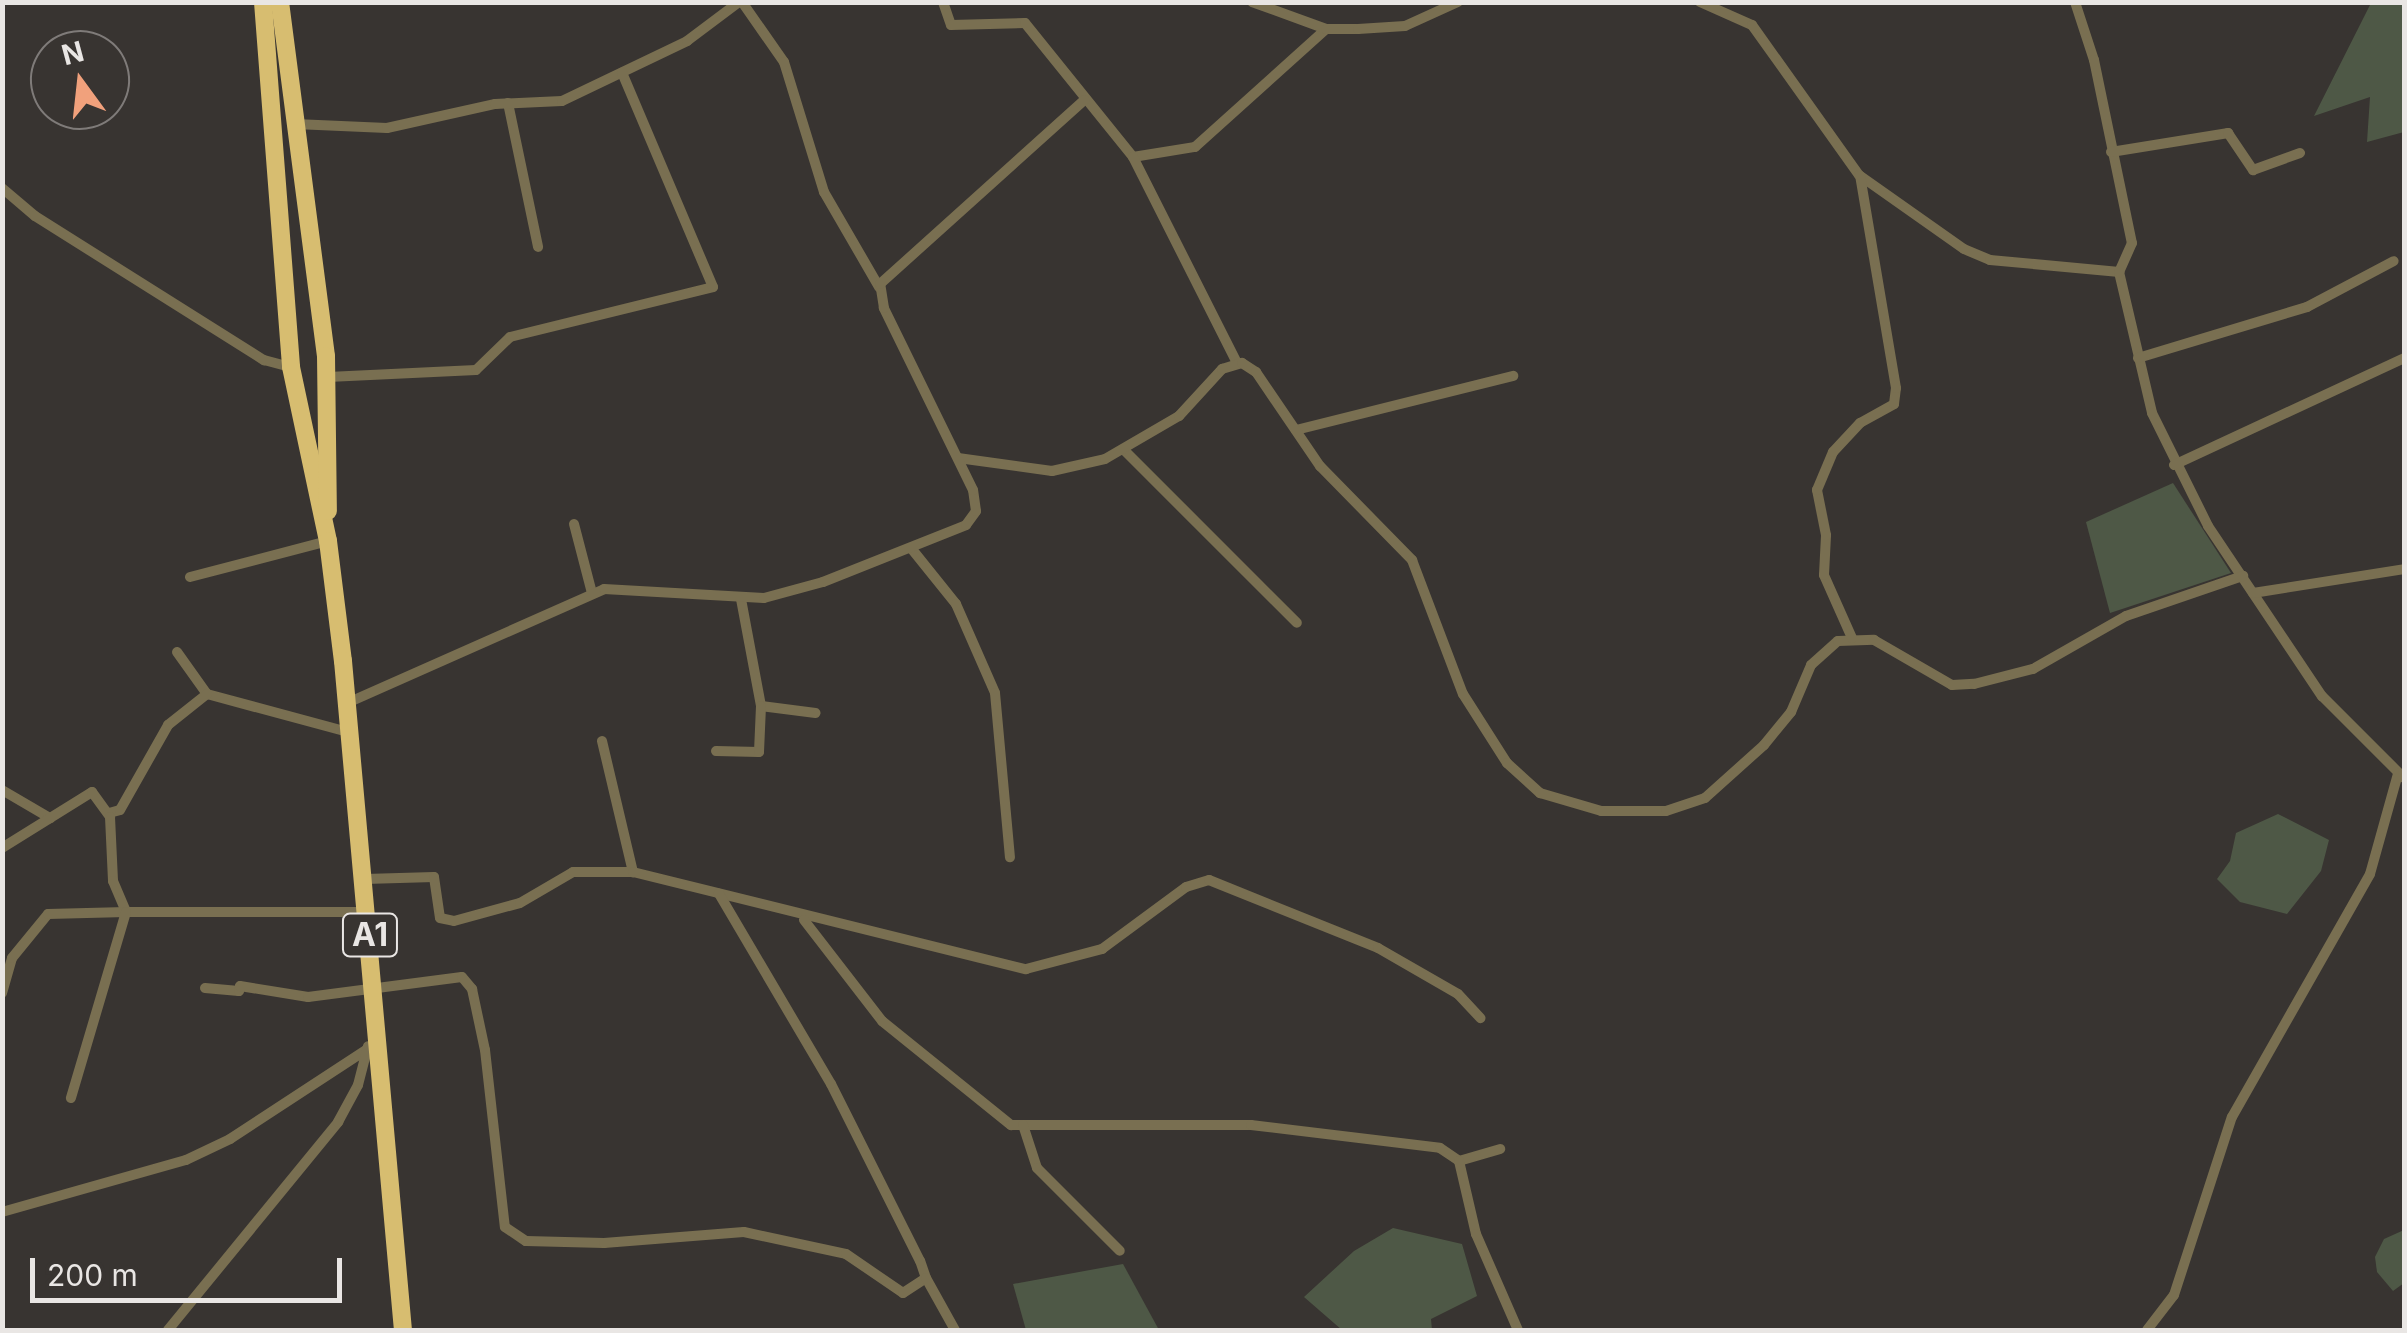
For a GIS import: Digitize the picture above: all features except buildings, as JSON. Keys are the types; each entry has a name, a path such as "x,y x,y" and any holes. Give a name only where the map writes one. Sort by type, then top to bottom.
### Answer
{"highway":[{"name":"A1","path":"263,2 288,335 328,541 376,990 374,1043 403,1330"},
{"name":"A1","path":"280,2 292,124 328,378 328,541"},
{"path":"288,335 306,338 323,331"}],"street":[{"path":"292,124 386,128 508,102 562,101 699,35 741,2 784,62 824,192 880,288 975,499 971,520 823,582 741,599 625,587 592,593 345,704"},
{"path":"942,2 952,25 1024,23 1133,158 1237,363 1256,372 1320,466 1412,560 1480,726 1520,779 1554,799 1622,812 1695,804 1764,745 1791,712 1825,647 1852,638 1905,653 1952,686 1974,684 2033,669 2126,616 2242,576"},
{"path":"1252,2 1326,29 1404,26 1458,2"},
{"path":"1700,2 1752,25 1860,176 1964,249 1990,260 2119,272"},
{"path":"2075,2 2094,60 2132,243 2119,272 2138,358 2174,464 2322,696 2401,776 2370,874 2232,1117 2174,1295 2147,1330"},
{"path":"1133,158 1195,147 1326,29"},
{"path":"328,378 476,370 510,337 712,287 622,73"},
{"path":"880,288 895,266 1084,100"},
{"path":"508,102 538,247"},
{"path":"2112,152 2228,133 2253,170 2300,153"},
{"path":"1852,638 1824,575 1818,490 1833,452 1860,423 1894,404 1896,388 1860,176"},
{"path":"2,188 35,216 264,360 292,367"},
{"path":"2138,358 2307,308 2394,261"},
{"path":"2174,464 2404,358"},
{"path":"958,458 1052,470 1125,451 1179,416 1237,363"},
{"path":"1296,430 1513,376"},
{"path":"1125,451 1297,623"},
{"path":"574,524 592,593"},
{"path":"190,576 328,541"},
{"path":"911,548 956,604 995,693 1010,857"},
{"path":"2254,593 2404,569"},
{"path":"716,751 758,752 760,706 741,599"},
{"path":"178,652 207,694 348,732"},
{"path":"109,814 120,810 168,724 207,694"},
{"path":"760,706 816,712"},
{"path":"602,741 633,872"},
{"path":"2,790 50,818"},
{"path":"2,848 92,792 109,814 114,881 126,912 72,1098"},
{"path":"365,879 434,877 439,916 454,921 509,908 572,872 633,872 804,919 1026,969 1102,949 1186,886 1209,880 1378,948 1458,994 1480,1018"},
{"path":"719,894 832,1084 955,1330"},
{"path":"2,993 12,958 48,914 368,912"},
{"path":"804,919 844,976 926,1062 990,1112 1023,1125 1251,1125 1440,1148 1459,1161 1476,1234 1518,1330"},
{"path":"205,988 239,992 240,986 308,997 458,975 472,990 504,1226 526,1241 654,1242 744,1232 846,1254 903,1293 926,1278"},
{"path":"2,1212 186,1160 230,1139 374,1043"},
{"path":"168,1330 338,1122 374,1043"},
{"path":"1023,1125 1037,1168 1120,1251"},
{"path":"1459,1161 1500,1150"}],"green space":[{"path":"2371,3 2404,3 2404,132 2367,142 2370,97 2314,116"},
{"path":"2173,483 2231,573 2110,613 2086,522"},
{"path":"2278,814 2329,840 2321,871 2287,914 2240,902 2217,879 2230,861 2236,833"},
{"path":"1393,1228 1462,1244 1477,1296 1431,1319 1432,1330 1342,1330 1304,1297 1354,1251"},
{"path":"2404,1230 2404,1283 2393,1291 2377,1272 2375,1257 2384,1239"},
{"path":"1123,1264 1159,1330 1026,1330 1013,1284"}]}
